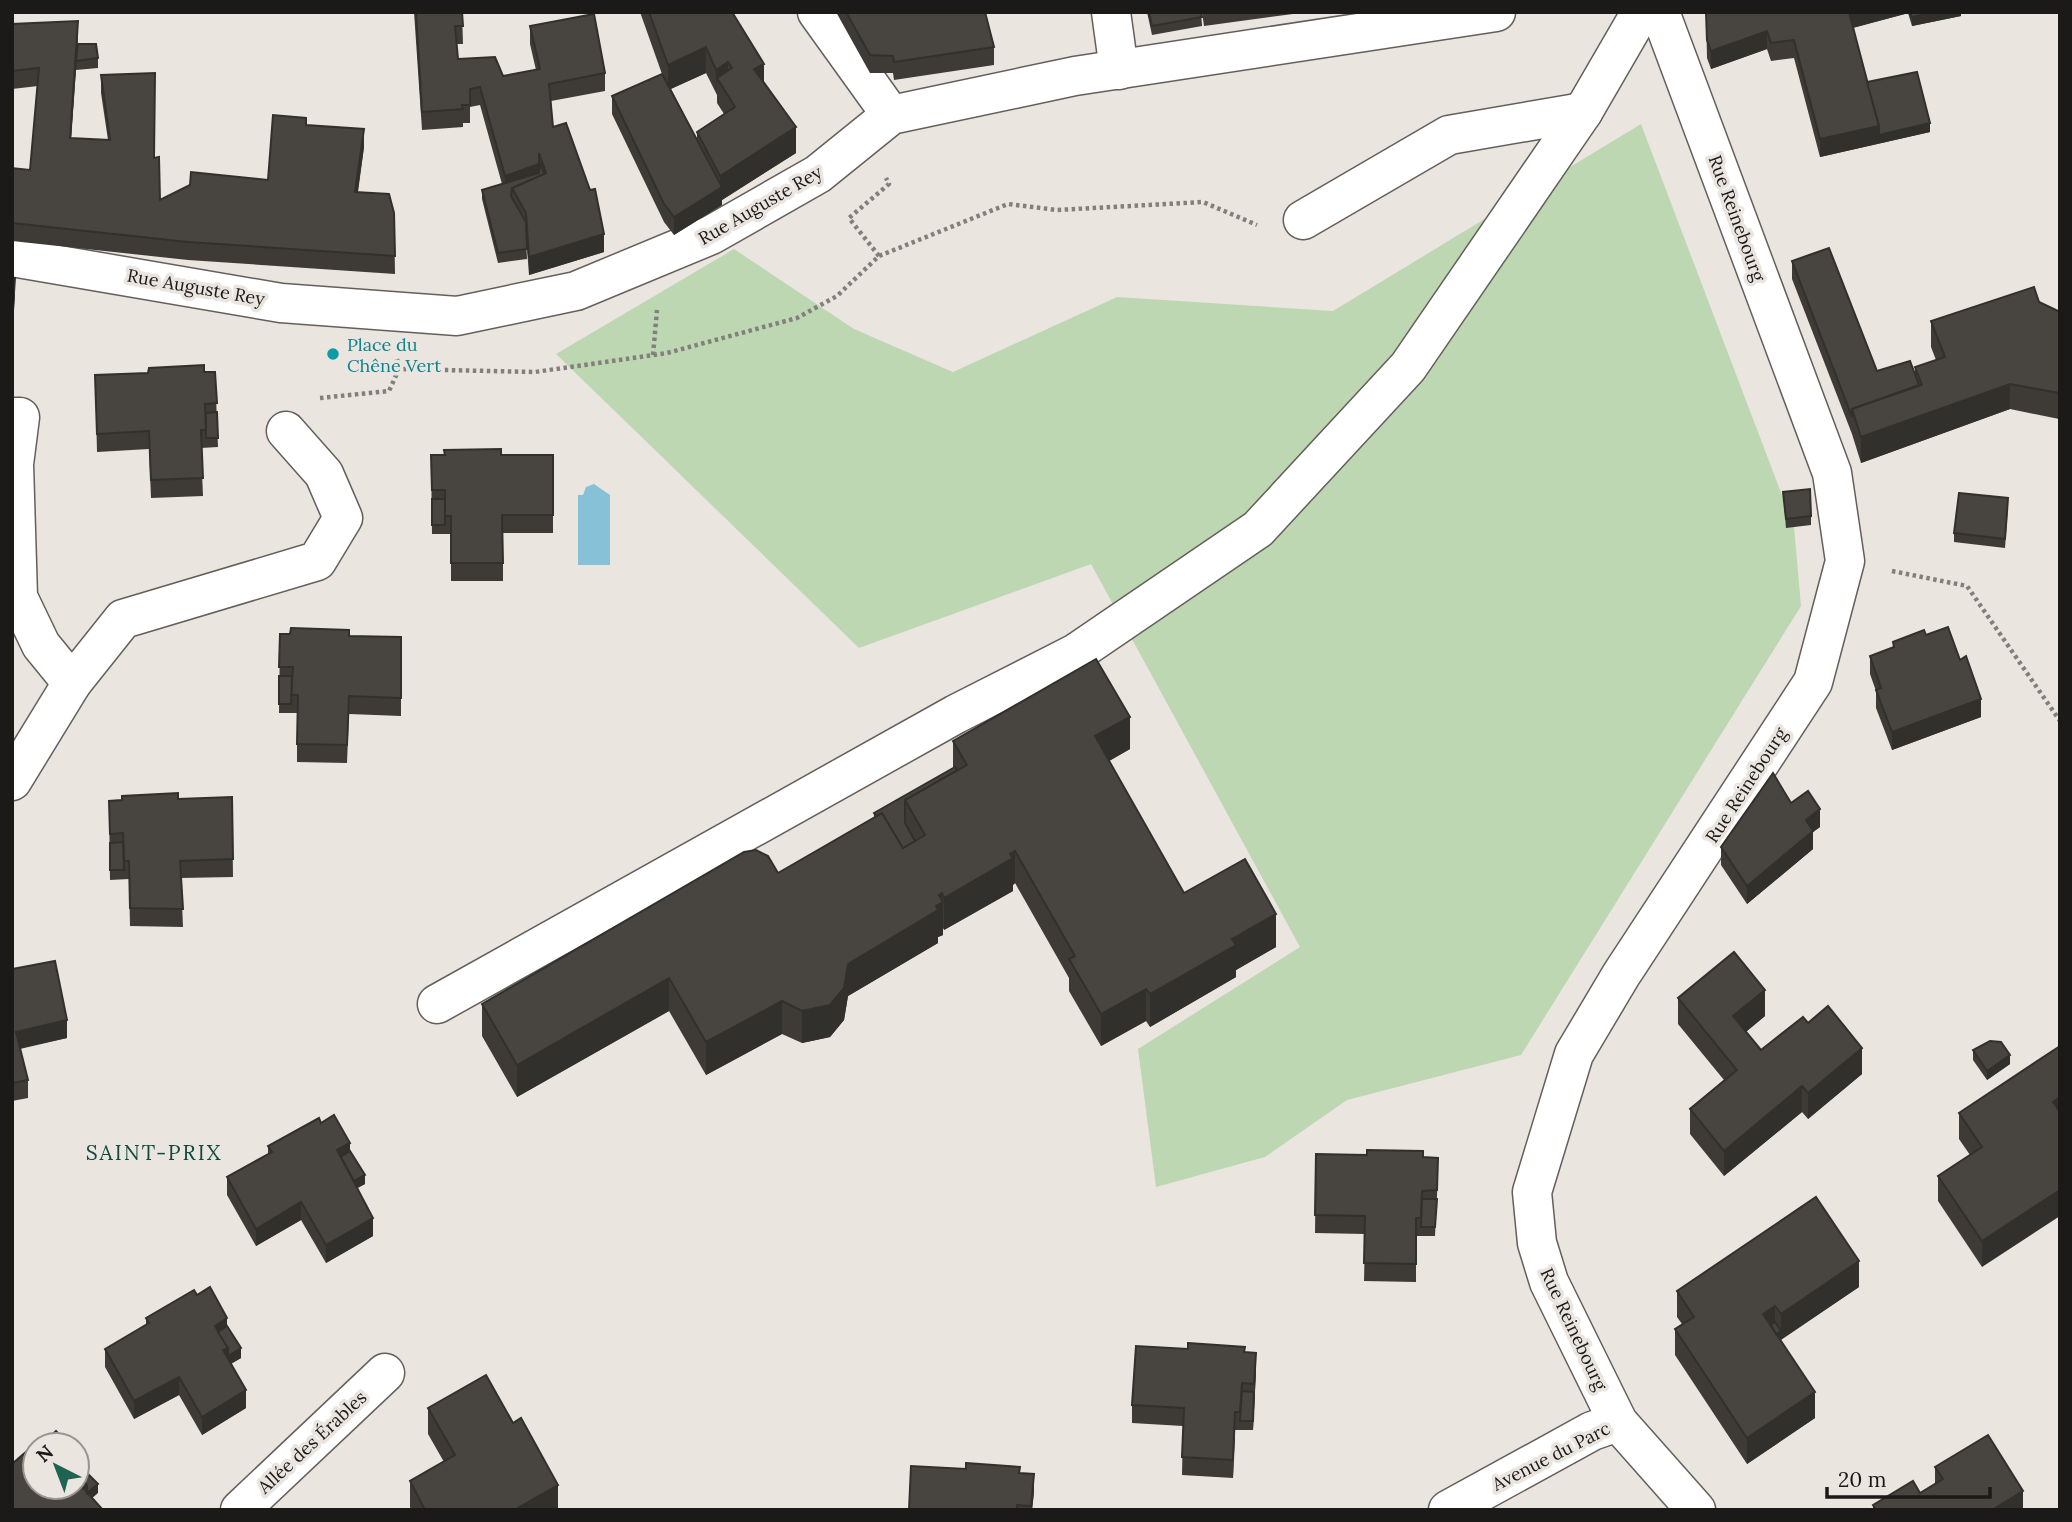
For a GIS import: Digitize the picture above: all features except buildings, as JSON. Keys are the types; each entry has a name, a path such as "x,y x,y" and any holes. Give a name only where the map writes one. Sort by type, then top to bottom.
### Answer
{"street":[{"path":"817,12 891,115"},
{"path":"1111,12 1119,70"},
{"name":"Rue Auguste Rey","path":"12,257 36,258 281,303 457,316 576,291 711,235 818,174 891,115 1119,70 1496,12"},
{"path":"437,1004 956,714 1076,653 1258,529 1408,368 1583,112 1641,12"},
{"name":"Rue Reinebourg","path":"1660,12 1832,473 1845,561 1813,682 1621,975 1574,1054 1532,1192 1537,1243 1549,1282 1618,1422 1696,1510"},
{"path":"1303,220 1449,135 1583,112"},
{"path":"12,417 20,418 14,464 18,597 41,645 72,683"},
{"path":"12,781 72,683 123,619 317,561 343,518 324,474 286,431"},
{"name":"Allée des Érables","path":"240,1510 385,1373"},
{"name":"Avenue du Parc","path":"1448,1510 1592,1431 1618,1422"}],"path":[{"path":"399,369 535,372 667,353 797,318 837,296 879,256 1008,204 1056,209 1203,202 1263,227 1303,220"},
{"path":"849,218 879,256"},
{"path":"333,397 389,391 399,369 388,311"},
{"path":"1845,561 1967,586 2060,721"}],"green space":[{"path":"1641,124 1794,527 1801,606 1521,1055 1347,1100 1265,1157 1156,1187 1138,1049 1300,947 1091,564 859,648 556,354 734,249 854,329 953,372 1117,297 1333,311"}],"water":[{"path":"594,484 610,495 610,565 578,565 578,495 583,495 586,487"}],"place":[{"name":"Place du Chêne Vert","path":"333,354"}],"district":[{"name":"SAINT-PRIX","path":"154,1152"}]}
